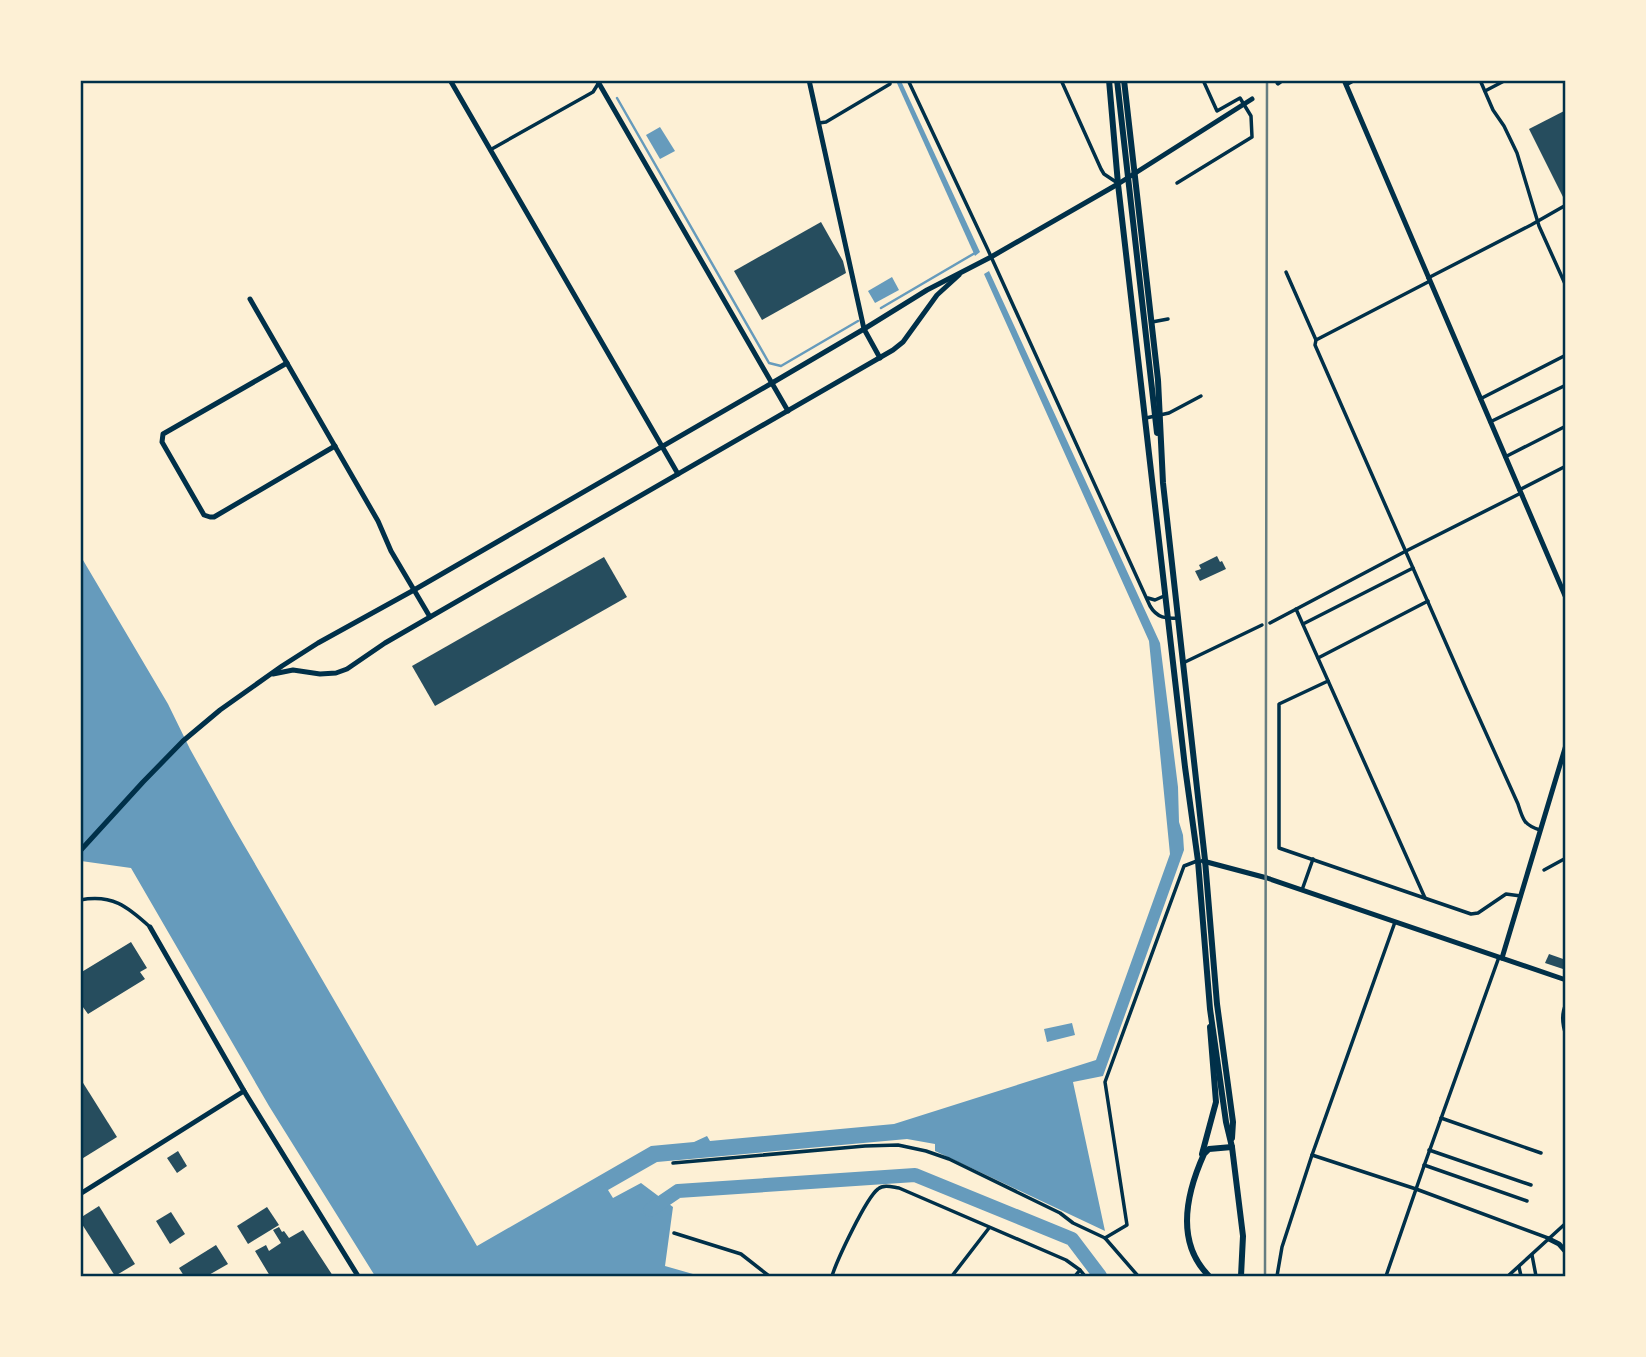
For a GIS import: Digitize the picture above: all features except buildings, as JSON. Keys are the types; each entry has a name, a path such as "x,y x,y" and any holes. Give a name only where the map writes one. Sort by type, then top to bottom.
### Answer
{"main road":[{"path":"1109,80 1118,184 1166,594 1202,861 1216,1102 1199,1166"},
{"path":"1117,80 1146,349 1157,416"},
{"path":"1124,80 1152,322 1163,483 1202,861 1233,1122 1232,1147"},
{"path":"1210,1009 1243,1236 1241,1276"},
{"path":"1209,1276 1190,1244 1187,1227 1188,1197 1204,1154 1209,1149 1232,1147"}],"street":[{"path":"450,80 678,474"},
{"path":"809,80 864,329 880,358"},
{"path":"819,123 826,122 890,84 890,80"},
{"path":"908,80 1146,598 1159,617 1178,618"},
{"path":"1060,80 1101,169 1118,184"},
{"path":"1177,183 1252,137 1251,116 1241,99 1217,111 1203,80"},
{"path":"1355,80 1345,83 1566,598"},
{"path":"1480,80 1517,153 1539,226 1566,286"},
{"path":"1485,91 1506,80"},
{"path":"490,150 593,92 600,81 788,411"},
{"path":"80,851 183,741 258,682 318,643 772,383 954,274 977,264 1118,184 1252,99"},
{"path":"1316,340 1566,205"},
{"path":"270,675 293,670 325,674 341,671 385,643 880,358 903,342 937,295 964,271"},
{"path":"1286,272 1316,340 1315,345 1522,816 1526,824 1540,830"},
{"path":"250,299 430,617"},
{"path":"1152,322 1168,320"},
{"path":"1480,399 1566,355"},
{"path":"287,363 163,434 162,442 204,515 214,517 335,446"},
{"path":"1490,422 1566,385"},
{"path":"1146,418 1157,416 1201,396"},
{"path":"1505,457 1566,426"},
{"path":"1270,623 1566,466"},
{"path":"1303,624 1413,567"},
{"path":"1146,598 1155,600 1166,594"},
{"path":"1318,658 1428,601"},
{"path":"1296,609 1425,898"},
{"path":"1183,663 1262,625"},
{"path":"1328,681 1279,704 1279,848 1471,914 1478,913 1506,894 1521,896"},
{"path":"1386,1276 1429,1150 1501,958 1566,745"},
{"path":"1544,870 1566,858"},
{"path":"1302,890 1313,859"},
{"path":"1105,1238 1126,1225 1105,1082 1184,866 1202,861 1302,890 1566,981"},
{"path":"80,900 104,898 115,901 127,906 150,927 244,1091 358,1276"},
{"path":"1277,1276 1282,1247 1312,1155 1395,922"},
{"path":"1566,1004 1563,1013 1566,1035"},
{"path":"80,1194 244,1091"},
{"path":"1441,1118 1541,1153"},
{"path":"673,1163 865,1146 898,1145 926,1151 949,1159 1105,1238 1138,1276"},
{"path":"1429,1150 1531,1185"},
{"path":"1312,1155 1416,1189 1549,1239 1559,1244 1566,1252"},
{"path":"1424,1165 1527,1201"},
{"path":"831,1276 869,1200 878,1189 886,1186 900,1188 1066,1260 1085,1276"},
{"path":"1508,1276 1566,1223"},
{"path":"952,1276 989,1228"},
{"path":"674,1233 741,1254 769,1276"},
{"path":"1532,1255 1536,1276"},
{"path":"1519,1267 1521,1276"},
{"path":"1075,1276 1080,1270"}],"water":[{"path":"896,81 901,81 980,252 975,256"},
{"path":"660,127 675,151 660,159 646,135"},
{"path":"989,271 1160,643 1178,787 1179,822 1184,850 1103,1076 1073,1082 1105,1231 935,1151 935,1144 907,1139 657,1162 608,1190 613,1198 641,1183 673,1207 665,1266 700,1276 375,1276 269,1106 131,868 81,861 80,555 168,704 233,826 477,1246 651,1146 694,1142 707,1136 710,1141 894,1124 1096,1060 1170,854 1149,641 984,274"},
{"path":"892,277 899,290 875,303 868,291"},
{"path":"1072,1023 1075,1035 1047,1042 1044,1029"}],"waterway":[{"path":"617,98 769,363 781,366 858,321"},
{"path":"881,308 975,253"},
{"path":"650,1210 678,1191 915,1175 1072,1239 1100,1276"}],"railway":[{"path":"1265,1276 1267,80"}]}
